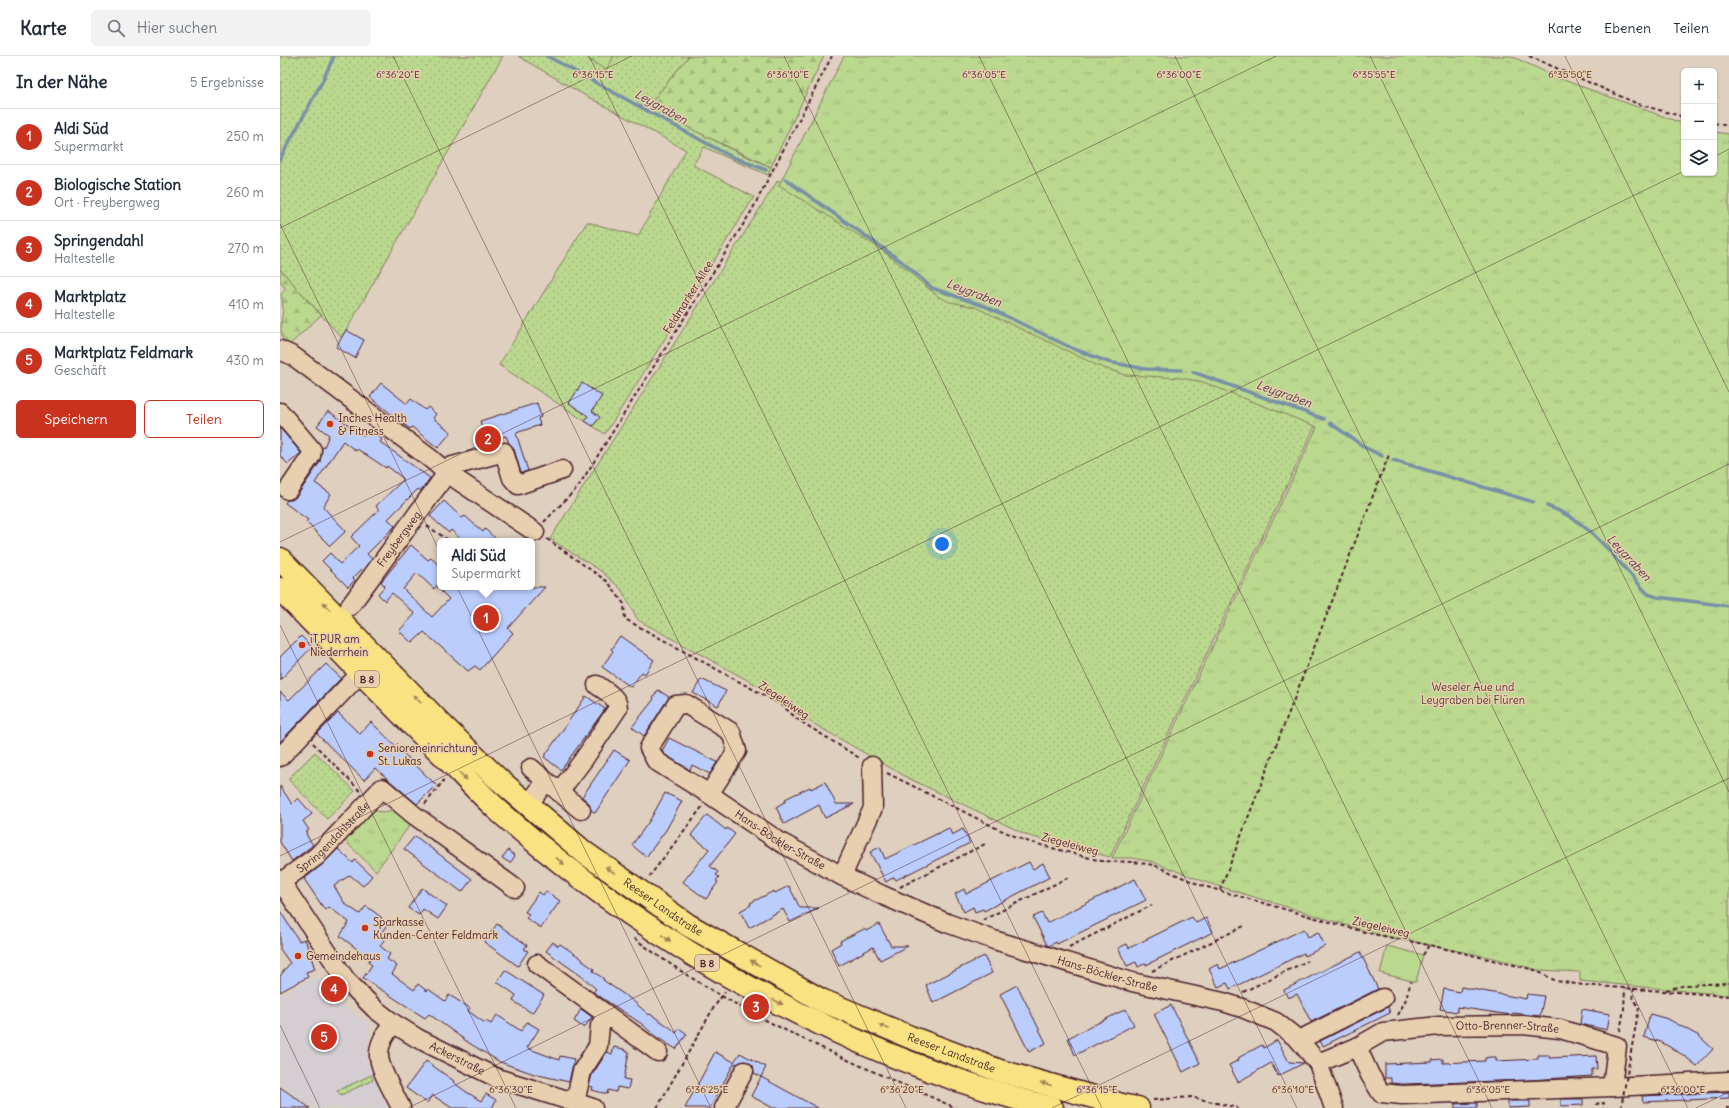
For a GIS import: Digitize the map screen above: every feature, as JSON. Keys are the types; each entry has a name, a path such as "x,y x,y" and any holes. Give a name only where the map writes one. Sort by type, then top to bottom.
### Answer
{"main road":[{"name":"Reeser Landstraße","path":"280,559 444,727 528,805 585,853 688,925 821,1000 910,1037 1000,1072 1126,1106 1142,1103"},
{"name":"Reeser Landstraße","path":"280,589 415,729 500,812 566,866 636,918 733,979 815,1022 904,1060 1000,1095 1052,1108"}],"street":[{"path":"284,358 444,471 536,532"},
{"path":"280,412 312,450 312,456 288,490"},
{"path":"444,471 504,452 512,478 518,485 562,470"},
{"name":"Freybergweg","path":"350,606 415,518 444,471"},
{"path":"280,758 353,681"},
{"path":"528,805 584,759 618,708 618,703 614,697 597,685"},
{"name":"Hans-Böckler-Straße","path":"715,798 737,750 730,732 686,704 676,705 650,748 656,761 715,798 780,842 842,876 882,895 964,929 1048,958 1132,982 1223,1002 1276,1022 1299,1040 1318,1063 1334,1108"},
{"path":"842,876 872,808 872,766"},
{"path":"531,768 581,810"},
{"name":"Springendahlstraße","path":"280,881 317,856 382,788 414,815"},
{"path":"414,815 516,888"},
{"name":"Ackerstraße","path":"280,881 346,980 375,1009 393,1023 417,1038 497,1078 593,1108"},
{"path":"537,964 606,1016 658,1052"},
{"path":"1299,1040 1383,998"},
{"path":"575,1103 582,1071 598,1046 600,1026 606,1016"},
{"path":"393,1023 384,1035 378,1054 401,1108"},
{"name":"Otto-Brenner-Straße","path":"1318,1063 1356,1047 1383,1032 1439,1026 1523,1025 1560,1029 1617,1046"},
{"path":"1612,1087 1617,1046"},
{"path":"1356,1047 1370,1075 1382,1093 1402,1095 1729,1081"},
{"path":"724,1108 744,1071"}],"path":[{"name":"Feldmarker Allee","path":"536,532 578,487 751,212 832,56"},
{"path":"1529,56 1638,104 1681,116"},
{"path":"1717,124 1729,126"},
{"path":"1220,890 1390,452"},
{"path":"415,518 445,538"},
{"name":"Ziegeleiweg","path":"536,532 608,582 624,604 625,619 782,705 797,719 872,766 989,825 1026,841 1101,861 1133,862 1154,865 1200,884 1368,933 1429,945 1535,970 1556,981 1583,985 1729,996"},
{"path":"303,734 370,801"},
{"path":"414,815 448,776"},
{"path":"642,876 649,878 702,806 715,798"},
{"path":"882,895 985,844"},
{"path":"964,929 1068,877"},
{"path":"1048,958 1152,905"},
{"path":"1132,982 1244,926"},
{"path":"1423,955 1429,945"},
{"path":"1223,1002 1307,961"},
{"path":"657,1108 714,1007 733,979"},
{"path":"1383,1032 1396,1021 1406,1000 1411,981"},
{"path":"1663,991 1686,985 1729,983"},
{"path":"1617,1046 1624,1009 1625,987"},
{"path":"1621,1108 1639,1008 1633,997 1634,988"},
{"path":"1142,1103 1191,1097 1238,1108"}],"shaded area":[{"path":"316,975 334,998 370,1024 367,1061 387,1108 313,1108 280,1084 280,996"}],"green space":[{"path":"280,56 503,56 343,336 341,337 280,269"},
{"path":"518,56 689,56 649,105 732,150 771,167 768,175 704,147 693,165 754,197 605,434 499,365 587,222 638,236 686,150 577,91"},
{"path":"590,56 614,56 606,70 588,59"},
{"path":"689,56 824,56 771,167 693,130 649,105"},
{"name":"Weseler Aue und Leygraben bei Flüren","path":"844,56 1511,56 1561,79 1681,123 1681,176 1717,176 1717,132 1729,134 1729,995 1580,981 1580,972 1537,970 1494,958 1379,935 1208,883 1153,862 1133,858 1112,858 1317,427 1203,382 1182,378 1125,375 1101,367 975,307 950,302 939,297 885,252 779,185"},
{"path":"778,180 856,231 929,289 1192,376 1316,424 1110,857 1029,836 908,778 795,713 789,703 638,620 621,589 601,571 550,539"},
{"path":"280,269 321,315 286,348 281,329 283,310 281,294 286,289 280,282"},
{"path":"315,752 355,791 327,819 288,779"},
{"path":"395,806 413,821 376,871 345,841 374,810 386,812"},
{"path":"1387,946 1423,955 1416,982 1380,973"},
{"path":"371,1075 373,1080 341,1095 337,1091"}],"building":[{"path":"346,330 364,340 355,358 336,347"},
{"path":"381,383 407,404 411,399 425,410 428,407 436,414 433,418 451,432 438,448 412,427 410,429 370,397"},
{"path":"582,383 602,396 592,411 600,417 593,426 585,421 588,416 569,403"},
{"path":"537,403 541,417 538,418 540,425 516,433 528,471 521,473 514,449 506,436 486,442 480,421"},
{"path":"328,411 365,436 368,433 372,436 374,433 382,439 380,442 430,478 421,491 418,489 388,519 395,526 367,554 372,559 353,578 355,580 348,587 322,561 330,553 340,564 359,546 351,537 379,510 376,506 404,479 387,466 386,468 357,449 356,451 343,441 315,483 331,494 323,507 346,531 330,546 306,522 308,520 285,503 287,500 292,500 297,496 320,462 322,448 324,447 329,435 317,426"},
{"path":"280,428 301,453 288,464 280,456"},
{"path":"444,501 462,518 465,516 483,532 485,529 495,538 460,538 451,530 449,533 430,516"},
{"path":"411,545 428,560 431,558 437,563 437,585 434,589 417,573 403,589 432,617 449,599 440,590 535,590 535,587 545,587 508,628 513,633 480,670 475,666 468,671 424,632 412,643 399,631 415,614 392,593 385,601 378,594 385,586 381,582"},
{"path":"301,636 312,647 280,680 280,657"},
{"path":"620,636 654,660 645,674 642,672 631,687 602,667 613,651 611,649"},
{"path":"326,664 341,678 280,742 280,692 289,700"},
{"path":"701,679 726,691 718,706 693,693"},
{"path":"658,690 669,697 644,736 632,727 654,699 653,698"},
{"path":"586,696 605,709 561,770 544,757"},
{"name":"Senioreneinrichtung St. Lukas","path":"338,713 360,734 371,722 436,785 417,804 375,768 364,780 317,734"},
{"path":"669,738 717,762 710,774 692,765 690,770 664,754 662,751"},
{"path":"614,750 630,760 595,813 591,810 588,802 582,797"},
{"path":"825,782 836,804 854,804 825,818 819,805 784,824 776,807 786,801 785,799 810,787 811,789"},
{"path":"280,786 292,804 298,798 312,814 303,821 309,830 306,832 307,836 313,845 292,861 280,842"},
{"path":"665,793 682,801 666,830 646,857 632,845 650,820"},
{"path":"707,815 726,830 727,828 735,834 710,866 718,872 716,875 719,877 716,881 718,882 706,899 683,882 709,849 691,835"},
{"path":"949,828 952,835 963,829 970,843 896,880 894,877 886,882 870,852 880,847 885,859"},
{"path":"415,836 472,879 462,892 404,849"},
{"path":"338,849 353,863 355,860 372,876 363,886 350,875 334,886 345,904 360,914 366,906 381,917 382,921 387,925 381,933 386,937 380,946 390,954 387,959 397,966 392,974 414,990 418,984 445,1001 449,995 470,1008 468,1011 485,1023 486,1021 491,1024 497,1015 521,1031 527,1022 539,1029 527,1048 559,1060 560,1056 574,1059 569,1082 534,1074 500,1062 469,1043 429,1014 425,1018 363,978 372,965 368,962 370,959 340,936 349,922 329,907 325,910 304,879 323,864"},
{"path":"508,850 515,856 510,863 502,858"},
{"path":"1029,862 1033,869 1043,863 1050,877 984,911 983,909 975,912 973,907 964,912 955,894 964,889 966,894"},
{"path":"1135,879 1146,900 1057,944 1056,942 1049,946 1047,945 1033,917 1042,913 1047,923"},
{"path":"789,886 800,908 819,908 790,922 783,909 749,928 740,911 751,905 750,903 774,891 775,893"},
{"path":"422,888 447,906 438,919 423,909 419,915 408,908"},
{"path":"546,891 560,901 541,928 526,918 529,914 525,912 539,892 543,895"},
{"name":"Gemeindehaus","path":"280,911 299,941 305,939 315,969 306,972 308,977 280,992 280,976 290,963 280,949"},
{"path":"1192,917 1196,923 1206,918 1213,932 1146,965 1146,963 1138,967 1136,962 1127,966 1118,948 1127,944 1129,948"},
{"path":"497,924 527,945 524,949 528,951 518,966 484,942"},
{"path":"879,924 891,946 908,946 880,960 873,947 839,966 831,949 841,943 840,941 864,929 866,931"},
{"path":"1304,929 1308,937 1318,932 1325,946 1305,956 1304,953 1230,989 1227,983 1218,987 1209,969 1218,964 1220,969"},
{"path":"553,942 558,946 560,944 581,958 594,969 593,971 604,979 603,980 632,1000 649,1015 650,1014 671,1028 676,1033 679,1028 687,1034 676,1049 655,1036 642,1024 593,992 596,989 584,978 546,951"},
{"path":"1360,952 1378,989 1311,1022 1297,994 1288,998 1284,990"},
{"path":"984,956 992,973 933,1003 926,985"},
{"path":"505,970 544,995 532,1013 513,1001 516,995 497,982"},
{"path":"1017,985 1046,1043 1029,1052 1000,994"},
{"path":"1461,987 1526,999 1527,994 1544,996 1540,1016 1513,1013 1511,1015 1457,1007 1457,1012 1440,1009 1444,989 1460,992"},
{"path":"1171,1005 1200,1063 1183,1072 1154,1014"},
{"path":"1388,1007 1390,1013 1323,1046 1320,1041"},
{"path":"581,1009 592,1017 584,1028 574,1021"},
{"path":"1126,1009 1134,1025 1075,1055 1068,1038"},
{"path":"1582,1009 1610,1014 1607,1030 1580,1024"},
{"path":"1650,1014 1668,1019 1699,1036 1713,1049 1697,1066 1683,1055 1661,1042 1644,1037"},
{"path":"1277,1040 1289,1062 1304,1063 1278,1076 1271,1063 1238,1082 1229,1065 1239,1060 1238,1058 1262,1045 1264,1048"},
{"path":"614,1047 624,1049 629,1052 624,1079 630,1080 628,1089 617,1087 616,1092 608,1090 607,1094 592,1090 593,1087 589,1086 592,1075 607,1052 612,1054"},
{"path":"715,1052 734,1062 740,1053 766,1067 761,1077 754,1073 753,1065 744,1061 737,1064 734,1063 710,1108 685,1108"},
{"path":"1538,1055 1549,1055 1549,1058 1596,1056 1597,1069 1592,1069 1592,1076 1529,1080 1402,1084 1391,1083 1391,1078 1385,1078 1385,1064 1432,1062 1432,1060 1443,1059 1443,1063 1485,1061 1485,1058 1490,1057 1496,1057 1496,1061 1538,1059"},
{"path":"426,1061 454,1081 453,1082 465,1091 481,1101 486,1094 496,1100 492,1108 452,1108 432,1095 427,1103 406,1088"},
{"path":"761,1077 818,1108 773,1108 751,1096"},
{"path":"280,1087 310,1108 280,1108"},
{"path":"1729,1092 1729,1098 1643,1102 1642,1096"},
{"path":"1561,1099 1583,1099 1583,1105 1561,1106"},
{"path":"1508,1101 1530,1101 1530,1107 1508,1108"},
{"path":"1477,1103 1477,1108 1455,1108 1455,1104"}],"waterway":[{"name":"Leygraben","path":"280,159 322,82 334,56"},
{"name":"Leygraben","path":"547,56 730,156 766,170"},
{"name":"Leygraben","path":"785,179 901,261 932,288 987,307 1074,349 1108,362 1146,369 1181,370"},
{"name":"Leygraben","path":"1193,372 1324,419"},
{"name":"Leygraben","path":"1330,423 1366,448 1382,456"},
{"name":"Leygraben","path":"1393,460 1533,502"},
{"name":"Leygraben","path":"1547,506 1577,521 1590,532 1602,543 1648,594 1657,597 1729,606"}],"place":[{"name":"Inches Health & Fitness","path":"330,424"},
{"name":"Biologische Station","path":"488,439"},
{"name":"Aldi Süd","path":"486,618"},
{"name":"iT.PUR am Niederrhein","path":"302,645"},
{"name":"Senioreneinrichtung St. Lukas","path":"370,754"},
{"name":"Sparkasse Kunden-Center Feldmark","path":"365,928"},
{"name":"Gemeindehaus","path":"298,956"},
{"name":"Marktplatz","path":"334,989"},
{"name":"Springendahl","path":"756,1007"},
{"name":"Marktplatz Feldmark","path":"324,1037"}]}
